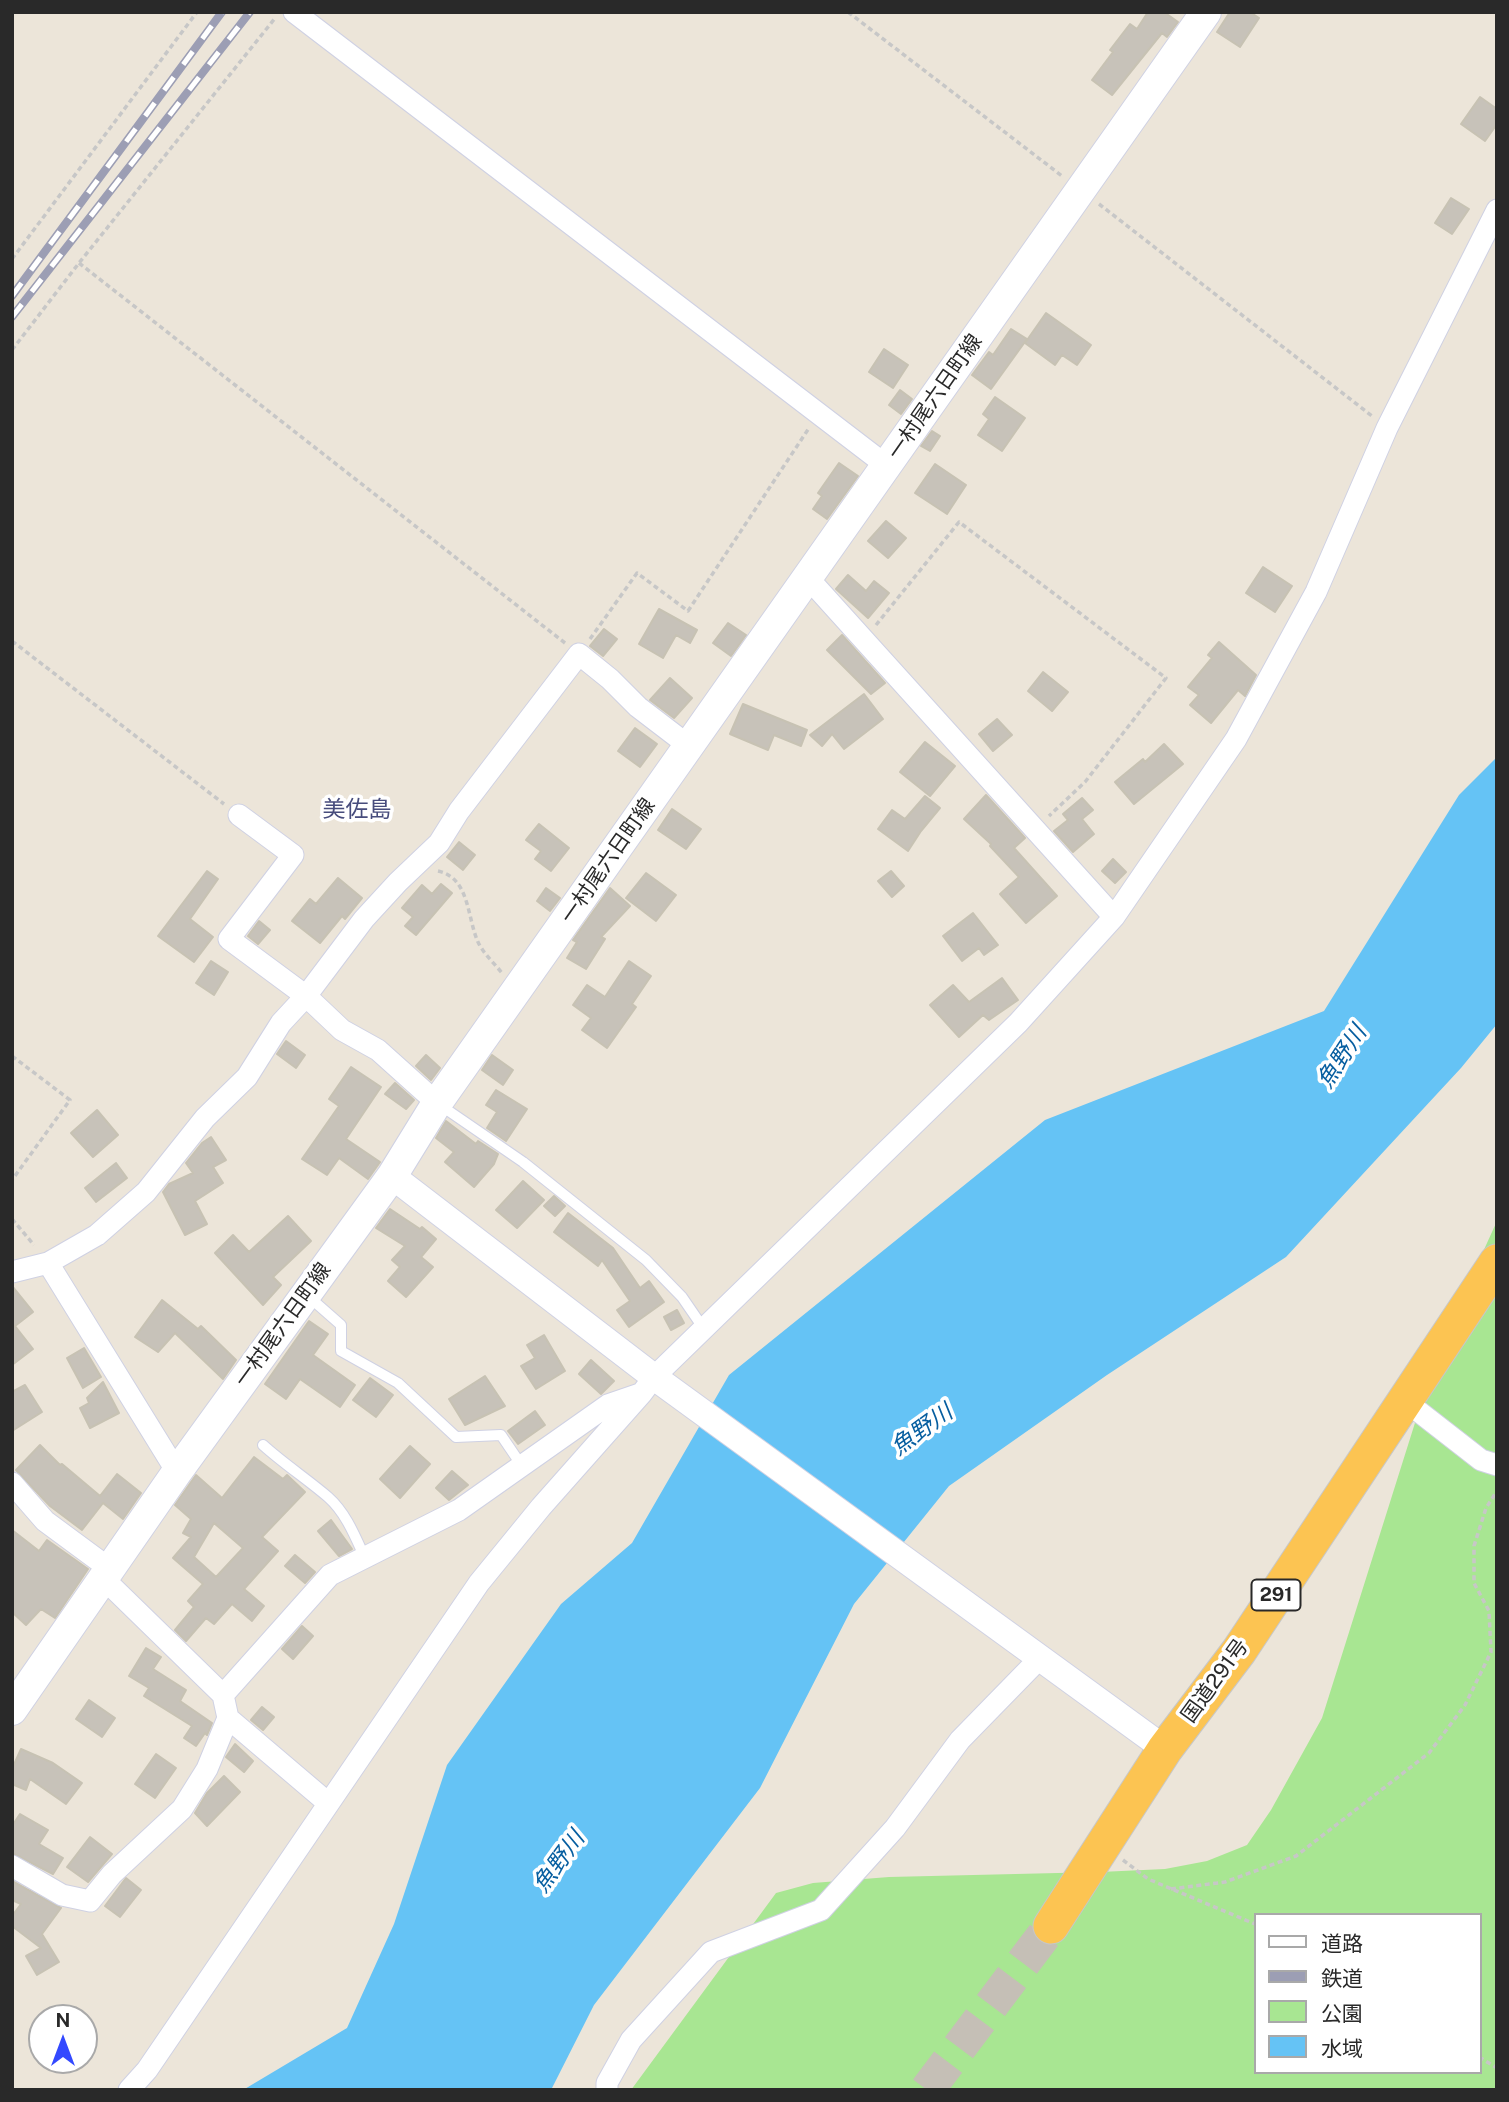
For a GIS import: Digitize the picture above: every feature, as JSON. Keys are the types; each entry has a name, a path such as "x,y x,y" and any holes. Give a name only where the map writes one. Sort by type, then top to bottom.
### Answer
{"highway":[{"name":"国道291号","path":"1051,1926 1165,1749 1239,1651 1497,1262"}],"main road":[{"name":"一村尾六日町線","path":"12,1710 177,1472 391,1176 437,1103 1206,12"}],"street":[{"path":"294,12 887,466"},
{"path":"129,2090 155,2059 479,1583 541,1507 648,1385 1018,1023 1114,916 1236,739 1316,592 1388,428 1497,209"},
{"path":"808,579 1114,916"},
{"path":"12,1272 48,1263 97,1235 146,1192 205,1118 247,1077 281,1023 306,996 364,919 439,843 459,811 579,654 610,679 638,707 689,746"},
{"path":"239,815 293,855 229,939 306,996 342,1030 378,1050 437,1103"},
{"path":"391,1176 648,1385 1041,1657 1165,1749"},
{"path":"48,1263 177,1472"},
{"path":"223,1695 330,1575 459,1510 608,1405 648,1385"},
{"path":"1404,1400 1481,1460 1497,1465"},
{"path":"12,1483 45,1521 107,1574 223,1695 228,1718 207,1769 182,1809 111,1874 90,1901 62,1895 12,1867"},
{"path":"607,2090 607,2083 631,2040 711,1952 821,1910 895,1828 960,1740 1041,1657"},
{"path":"228,1718 328,1803"}],"lane":[{"path":"437,1103 523,1162 646,1260 682,1297 704,1329"},
{"path":"306,1294 341,1325 341,1351 398,1383 456,1437 502,1435 522,1466"},
{"path":"263,1445 329,1498 352,1528 365,1558"}],"path":[{"path":"12,259 197,12"},
{"path":"12,350 280,12"},
{"path":"848,12 1388,428"},
{"path":"79,263 579,654 637,573 688,611 819,413"},
{"path":"863,640 959,522 1166,678 1085,782 1035,829"},
{"path":"12,641 239,815"},
{"path":"416,866 448,873 459,885 468,905 478,943 516,991"},
{"path":"12,1056 70,1100 12,1180"},
{"path":"12,1219 48,1263"},
{"path":"1171,1889 1224,1882 1296,1856 1429,1753 1465,1704 1491,1652 1489,1611 1474,1583 1474,1545 1486,1508 1497,1491"},
{"path":"1102,1844 1148,1879 1254,1924"},
{"path":"1481,2058 1497,2068"}],"green space":[{"path":"1497,1221 1497,2090 631,2090 776,1893 813,1883 889,1877 1165,1869 1207,1861 1247,1845 1271,1810 1322,1718 1437,1353"}],"water":[{"name":"魚野川","path":"1497,757 1497,1024 1461,1068 1286,1257 1107,1375 949,1486 854,1604 760,1788 594,2005 551,2090 243,2090 347,2028 394,1924 447,1765 561,1604 632,1543 729,1375 1045,1120 1324,1011 1459,795"}],"building":[{"path":"1148,12 1164,12 1178,22 1167,37 1162,33 1112,95 1092,80 1130,24 1137,29"},
{"path":"1230,12 1250,12 1259,18 1240,47 1217,32"},
{"path":"1480,97 1497,109 1497,124 1485,141 1461,124"},
{"path":"1451,198 1469,209 1452,234 1435,223"},
{"path":"1046,313 1091,345 1077,365 1062,355 1055,365 1025,343"},
{"path":"1011,329 1027,339 991,389 972,375 989,352 993,355"},
{"path":"884,349 908,365 893,388 869,372"},
{"path":"900,390 912,399 901,414 889,405"},
{"path":"995,397 1025,418 1002,451 978,435 989,419 983,414"},
{"path":"932,431 940,436 930,451 921,446"},
{"path":"839,463 858,476 827,519 813,509 822,496 818,493"},
{"path":"935,464 966,485 947,514 915,493"},
{"path":"886,521 906,538 888,558 868,541"},
{"path":"1263,567 1292,586 1275,612 1246,593"},
{"path":"848,575 866,591 874,581 889,593 868,618 836,589"},
{"path":"659,609 697,630 690,643 676,635 663,658 639,644"},
{"path":"728,623 746,635 731,656 713,643"},
{"path":"604,629 617,639 603,656 590,646"},
{"path":"842,635 885,683 871,694 827,650"},
{"path":"1219,642 1256,675 1245,696 1238,690 1211,723 1190,705 1199,695 1188,687 1212,658 1208,655"},
{"path":"1043,672 1068,692 1052,711 1028,691"},
{"path":"670,678 692,698 674,718 650,700"},
{"path":"864,694 883,719 844,749 832,734 822,746 810,735"},
{"path":"743,704 807,730 801,746 774,735 768,750 730,734"},
{"path":"997,719 1012,735 993,751 979,734"},
{"path":"635,728 657,744 640,767 618,751"},
{"path":"925,742 955,766 930,796 900,772"},
{"path":"1164,744 1183,764 1134,804 1115,782 1143,759 1145,762"},
{"path":"986,795 1025,838 1014,848 1057,896 1026,923 1000,894 1019,877 991,844 964,819"},
{"path":"925,796 940,808 908,851 878,829 892,810 905,819"},
{"path":"1082,798 1093,810 1082,819 1094,834 1073,852 1054,831 1068,820 1063,814"},
{"path":"672,809 701,829 686,849 658,830"},
{"path":"539,824 569,848 551,871 535,859 541,851 526,840"},
{"path":"459,842 475,855 463,870 447,857"},
{"path":"1113,859 1126,872 1115,883 1102,871"},
{"path":"207,871 218,879 190,919 213,937 194,962 158,936"},
{"path":"891,871 904,886 892,897 878,881"},
{"path":"646,873 676,895 656,921 626,898"},
{"path":"338,878 362,898 345,919 342,916 320,943 292,921 310,899 316,904"},
{"path":"441,884 452,893 416,935 405,926 413,917 402,908 422,885 432,894"},
{"path":"546,888 560,898 550,911 537,901"},
{"path":"610,888 630,906 601,937 605,939 586,969 567,958 577,942 573,940"},
{"path":"973,913 998,945 984,955 979,948 962,961 943,936"},
{"path":"259,921 270,930 258,944 248,936"},
{"path":"211,961 228,972 214,995 196,983"},
{"path":"629,961 651,976 632,1004 636,1007 607,1048 582,1030 591,1018 573,1005 587,985 605,997"},
{"path":"1002,978 1018,1000 989,1020 983,1015 959,1037 930,1005 953,985 969,1002"},
{"path":"286,1041 305,1055 296,1068 277,1054"},
{"path":"426,1055 440,1068 431,1080 416,1066"},
{"path":"492,1055 513,1070 503,1085 482,1070"},
{"path":"351,1067 381,1087 346,1139 380,1162 368,1179 339,1158 327,1175 302,1159 339,1106 329,1099"},
{"path":"395,1083 414,1100 406,1109 385,1094"},
{"path":"496,1090 527,1109 506,1141 487,1128 497,1112 486,1105"},
{"path":"97,1110 118,1135 93,1157 71,1133"},
{"path":"446,1121 476,1144 478,1141 498,1154 494,1164 474,1187 445,1162 454,1152 436,1138"},
{"path":"211,1137 226,1160 213,1167 223,1183 195,1201 207,1224 185,1235 163,1192 169,1184 193,1173 186,1163 202,1143"},
{"path":"116,1163 127,1178 96,1202 85,1188"},
{"path":"523,1181 544,1200 517,1228 496,1210"},
{"path":"554,1196 565,1206 555,1216 544,1206"},
{"path":"390,1209 420,1229 422,1227 436,1239 421,1257 433,1267 406,1297 388,1281 400,1267 392,1260 405,1246 376,1228"},
{"path":"568,1213 613,1248 640,1288 649,1281 664,1302 629,1327 617,1310 630,1301 602,1260 598,1266 554,1232"},
{"path":"288,1216 311,1241 273,1277 281,1285 263,1305 215,1253 233,1235 249,1252"},
{"path":"12,1286 33,1312 15,1326 33,1349 12,1365"},
{"path":"162,1300 198,1329 201,1326 236,1360 223,1379 175,1333 158,1352 135,1337"},
{"path":"677,1310 684,1323 671,1330 664,1317"},
{"path":"309,1321 328,1334 313,1355 355,1385 340,1407 300,1379 286,1399 265,1384"},
{"path":"544,1335 565,1371 536,1389 521,1366 535,1358 527,1345"},
{"path":"84,1348 101,1377 83,1388 67,1358"},
{"path":"591,1360 614,1381 601,1394 579,1374"},
{"path":"485,1376 505,1406 465,1425 449,1399"},
{"path":"370,1378 393,1395 376,1417 353,1400"},
{"path":"103,1382 119,1413 90,1428 80,1408 89,1403 87,1398"},
{"path":"25,1385 42,1412 12,1431 12,1392"},
{"path":"535,1411 545,1425 518,1444 508,1431"},
{"path":"40,1445 60,1465 100,1496 117,1474 141,1493 123,1519 103,1503 82,1530 50,1506 16,1470"},
{"path":"410,1446 430,1464 400,1498 380,1479"},
{"path":"254,1457 283,1479 287,1475 305,1492 262,1537 278,1551 244,1589 264,1606 252,1621 232,1604 214,1624 206,1618 186,1641 175,1630 194,1607 188,1601 203,1584 173,1558 191,1537 183,1533 191,1519 175,1505 196,1475 222,1498","holes":["214,1523 243,1548 216,1577 194,1557"]},
{"path":"452,1471 468,1485 449,1500 436,1488"},
{"path":"331,1520 352,1549 339,1556 318,1531"},
{"path":"12,1530 39,1551 47,1540 88,1569 55,1618 41,1609 26,1625 12,1612"},
{"path":"295,1555 315,1572 305,1583 285,1566"},
{"path":"302,1626 313,1636 293,1659 282,1649"},
{"path":"146,1648 161,1657 153,1669 186,1690 180,1701 212,1723 207,1735 205,1733 196,1746 184,1738 192,1726 144,1696 149,1688 129,1676"},
{"path":"89,1700 115,1718 102,1737 76,1719"},
{"path":"262,1707 274,1717 263,1730 251,1720"},
{"path":"235,1744 253,1761 244,1772 226,1757"},
{"path":"21,1749 53,1763 82,1783 66,1804 30,1779 26,1790 12,1784 12,1769"},
{"path":"156,1754 176,1768 155,1798 135,1784"},
{"path":"224,1776 240,1792 207,1826 195,1813 207,1793"},
{"path":"20,1814 48,1830 39,1844 63,1858 53,1874 12,1853 12,1826"},
{"path":"90,1837 112,1854 88,1882 67,1867"},
{"path":"126,1878 141,1890 120,1917 105,1906"},
{"path":"12,1881 61,1908 42,1934 59,1962 37,1975 26,1956 41,1948 12,1926 12,1916 21,1904 12,1900"}],"tunnel":[{"path":"927,2090 1051,1926"}],"railway":[{"path":"12,296 222,12"},
{"path":"12,317 250,12"}],"district":[{"name":"美佐島","path":"357,810"}]}
